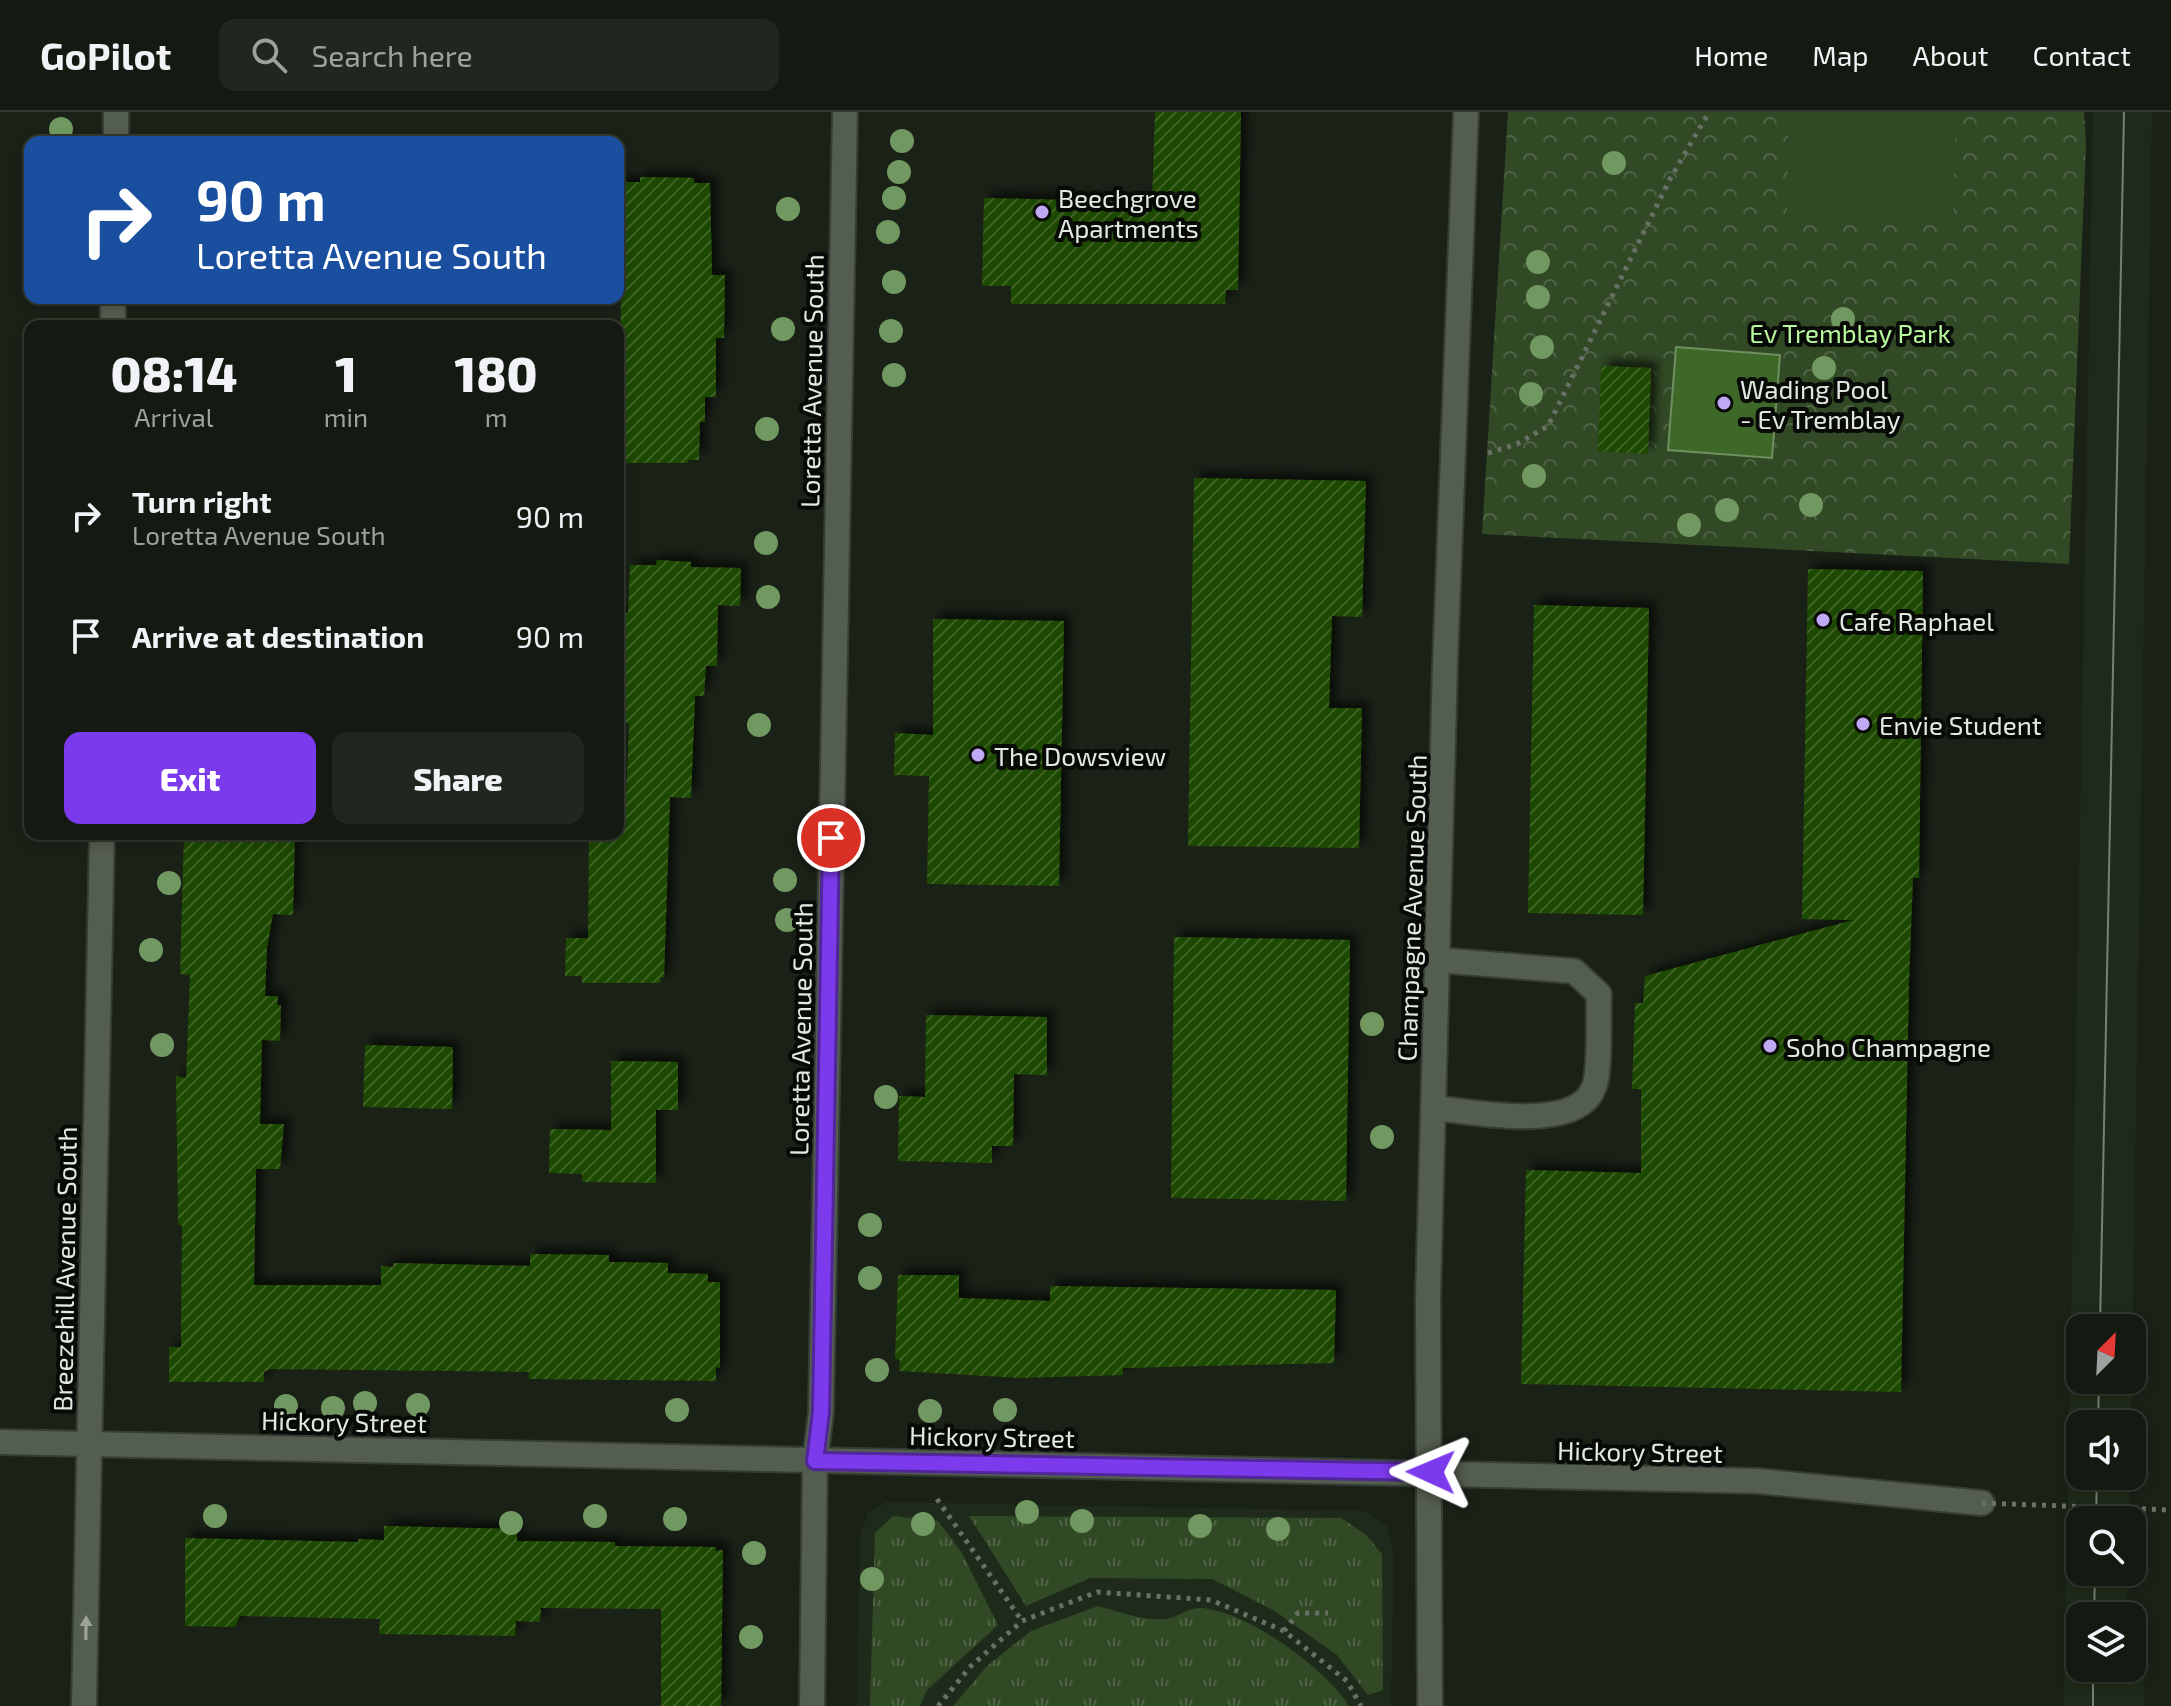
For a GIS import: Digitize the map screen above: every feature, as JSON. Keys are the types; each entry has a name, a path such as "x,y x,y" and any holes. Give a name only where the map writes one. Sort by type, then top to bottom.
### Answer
{"street":[{"path":"116,112 116,136"},
{"name":"Loretta Avenue South","path":"812,1706 815,1461 821,1412 845,112"},
{"name":"Champagne Avenue South","path":"1430,1706 1428,1298 1466,112"},
{"name":"Breezehill Avenue South","path":"84,1706 102,840"},
{"path":"1433,1108 1553,1117 1579,1108 1595,1087 1599,994 1574,971 1437,960"},
{"name":"Hickory Street","path":"0,1442 1758,1481 1982,1503"}],"path":[{"path":"1453,463 1517,444 1548,426 1670,179 1709,112"},
{"path":"934,1495 1022,1621"},
{"path":"1982,1503 2171,1510"},
{"path":"938,1706 971,1666 1022,1621 1097,1592 1211,1600 1284,1631 1347,1681 1361,1706"},
{"path":"1284,1631 1298,1613 1328,1613"}],"shaded area":[{"path":"2093,112 2152,112 2133,1314 2071,1314"},
{"name":"Wading Pool - Ev Tremblay","path":"1676,347 1780,355 1772,458 1668,450"},
{"path":"2070,1394 2132,1394 2131,1410 2069,1410"},
{"path":"2068,1490 2130,1490 2129,1506 2068,1506"},
{"path":"886,1502 1364,1511 1387,1526 1394,1554 1391,1706 857,1706 860,1535 868,1513"},
{"path":"2066,1586 2127,1586 2126,1602 2066,1602 2066,1682 2144,1682 2144,1706 2064,1706"}],"green space":[{"name":"Ev Tremblay Park","path":"1508,112 2084,112 2086,144 2069,564 1482,534"},
{"path":"1789,112 1956,112 1953,223 1787,219"},
{"path":"893,1516 938,1521 962,1553 998,1625 927,1690 920,1706 870,1706 875,1533"},
{"path":"969,1516 1341,1518 1365,1534 1382,1554 1383,1690 1368,1695 1337,1655 1275,1611 1212,1579 1090,1578 1026,1606"},
{"path":"1098,1606 1148,1619 1170,1618 1201,1608 1240,1619 1304,1659 1338,1691 1349,1706 953,1706 987,1666 1031,1631"}],"building":[{"name":"Beechgrove Apartments","path":"1155,112 1241,112 1238,290 1226,290 1225,304 1011,304 1011,286 982,286 984,198 1152,202"},
{"path":"640,177 694,178 694,183 710,183 712,275 725,275 724,338 716,338 716,397 705,397 705,422 700,422 699,460 688,460 688,463 624,463 624,320 621,320 621,304 624,304 624,182 640,182"},
{"path":"1601,366 1651,368 1648,454 1598,451"},
{"path":"1194,478 1366,481 1362,617 1332,616 1329,708 1362,708 1359,848 1188,846"},
{"path":"657,560 691,562 691,567 741,568 740,606 718,605 717,666 706,666 704,696 695,696 691,798 670,797 664,978 660,977 661,983 582,983 582,976 565,976 566,938 588,938 589,840 624,840 629,723 624,723 624,613 628,613 630,565 656,565"},
{"path":"1808,569 1923,571 1919,878 1913,878 1909,980 1901,1392 1521,1384 1526,1170 1641,1173 1641,1089 1632,1089 1635,1003 1643,1003 1645,976 1853,920 1802,919"},
{"path":"1534,605 1649,608 1643,915 1528,913"},
{"name":"The Dowsview","path":"933,619 1064,621 1059,886 927,884 929,776 894,775 895,733 933,735"},
{"path":"184,840 295,840 293,915 273,914 267,947 265,996 278,996 277,1005 281,1005 280,1041 262,1040 260,1124 284,1124 280,1169 256,1169 254,1285 381,1285 381,1266 393,1267 393,1263 530,1266 530,1254 609,1255 609,1262 668,1263 668,1273 708,1274 708,1282 720,1282 720,1368 716,1367 716,1381 529,1379 529,1372 270,1369 264,1372 264,1382 169,1382 169,1347 181,1347 182,1225 178,1225 176,1076 186,1078 190,975 180,974"},
{"path":"1174,937 1350,940 1346,1201 1171,1198"},
{"path":"926,1015 1047,1017 1047,1075 1014,1074 1013,1146 992,1146 992,1163 898,1161 899,1096 925,1097"},
{"path":"365,1045 453,1047 452,1109 363,1107"},
{"path":"611,1061 678,1062 678,1110 656,1110 656,1183 582,1182 582,1174 549,1173 550,1129 611,1130"},
{"path":"898,1275 959,1275 959,1298 1050,1301 1050,1286 1336,1290 1334,1363 1123,1368 1123,1375 1020,1378 899,1371 900,1360 895,1359"},
{"path":"384,1526 517,1529 517,1541 615,1542 615,1546 716,1547 716,1551 723,1550 721,1706 661,1706 661,1609 541,1608 540,1622 516,1621 515,1636 379,1634 380,1619 240,1616 235,1627 185,1626 185,1538 358,1542 358,1539 384,1540"}],"tram line":[{"path":"2100,1314 2124,112"},
{"path":"2098,1410 2099,1394"},
{"path":"2096,1506 2097,1490"},
{"path":"2094,1602 2095,1586"},
{"path":"2093,1682 2093,1706"}],"place":[{"name":"Beechgrove Apartments","path":"1042,212"},
{"name":"Wading Pool - Ev Tremblay","path":"1724,403"},
{"name":"Cafe Raphael","path":"1823,620"},
{"name":"Envie Student","path":"1863,724"},
{"name":"The Dowsview","path":"978,755"},
{"name":"Soho Champagne","path":"1770,1046"}],"route":[{"path":"831,838 821,1412 815,1461 1431,1472"}]}
